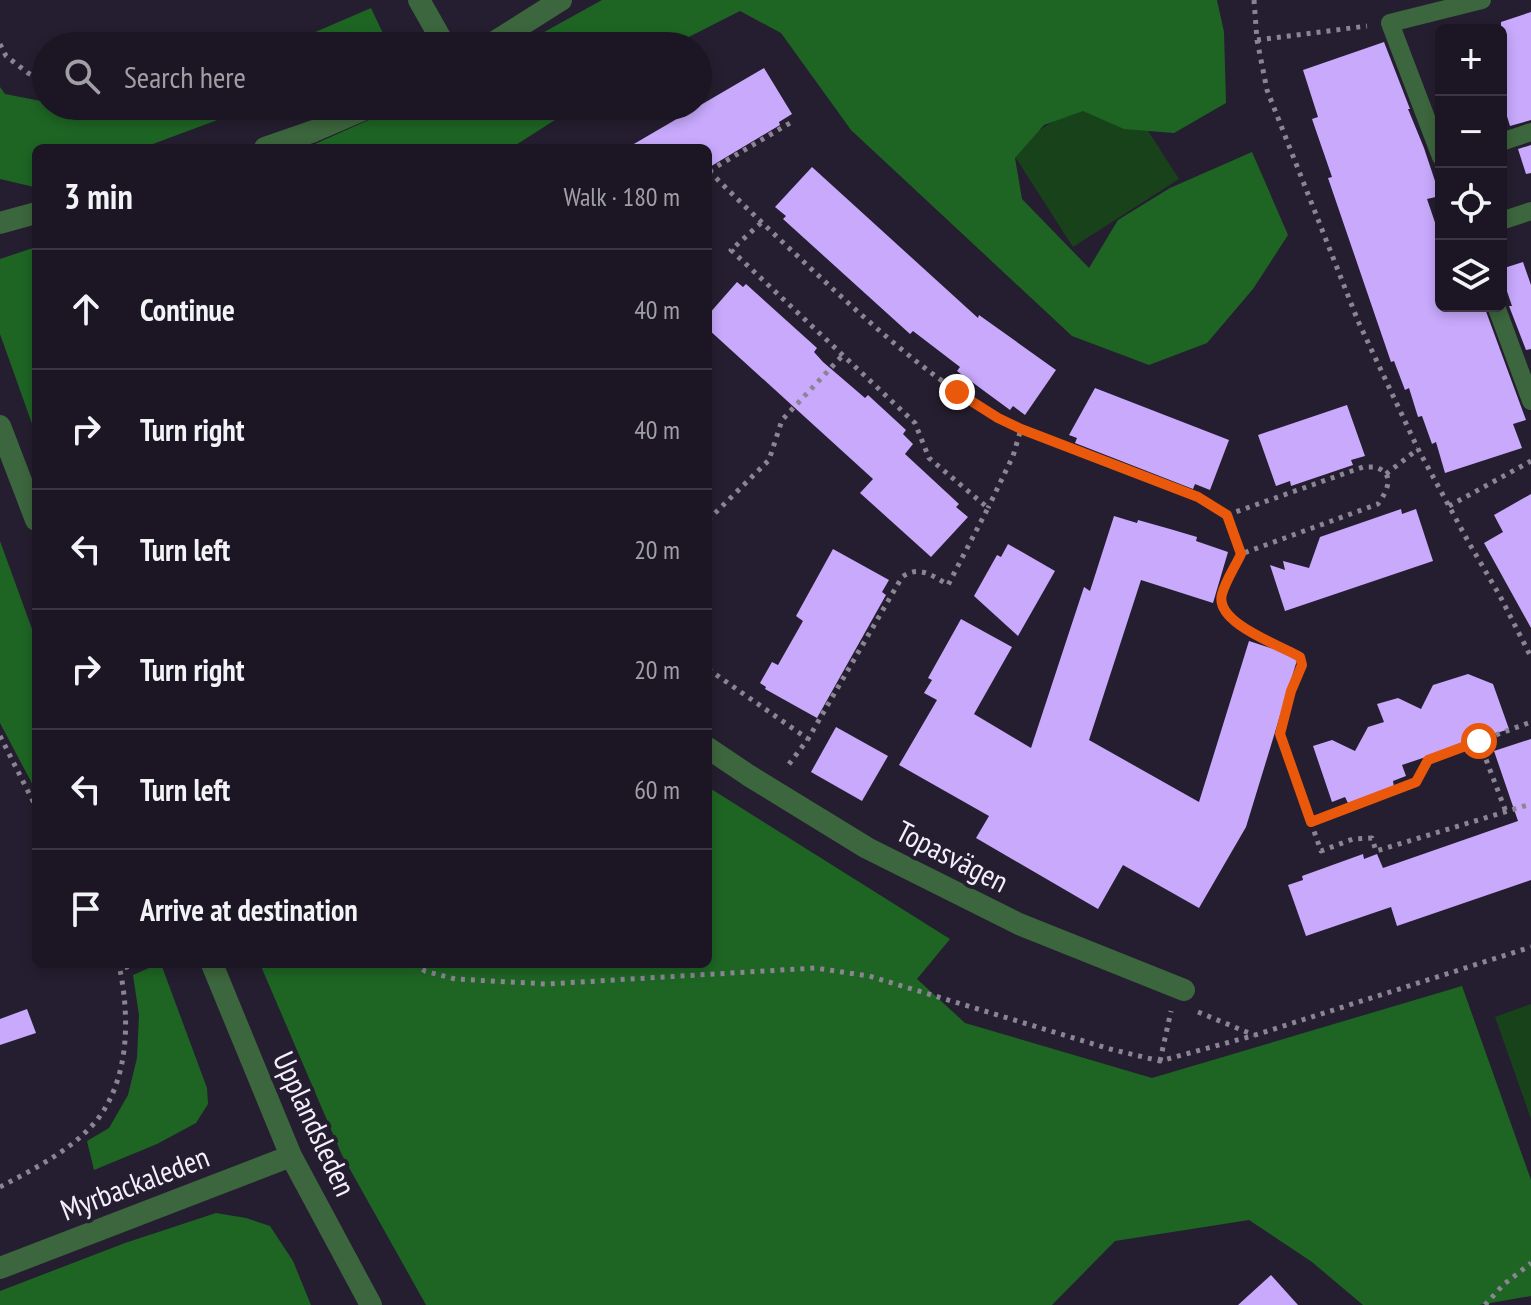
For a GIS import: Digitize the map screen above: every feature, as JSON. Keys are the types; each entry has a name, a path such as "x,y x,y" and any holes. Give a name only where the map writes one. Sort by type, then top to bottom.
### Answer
{"street":[{"path":"419,0 437,32"},
{"path":"510,32 561,0"},
{"path":"277,144 340,120"},
{"path":"0,223 32,214"},
{"path":"0,426 32,510"},
{"name":"Topasvägen","path":"712,751 867,848 1182,1001"},
{"name":"Upplandsleden","path":"214,968 291,1156 371,1305"},
{"name":"Myrbackaleden","path":"0,1268 291,1156"}],"lane":[{"path":"1435,141 1390,23 1482,0"},
{"path":"1507,140 1531,132"},
{"path":"1507,219 1531,211"},
{"path":"1498,312 1531,401"},
{"path":"1511,348 1531,341"}],"path":[{"path":"1254,0 1257,40 1267,90 1358,321 1418,449 1531,657"},
{"path":"1257,40 1390,23"},
{"path":"0,44 6,56 32,75"},
{"path":"712,169 790,123"},
{"path":"712,174 889,340 957,392 1021,429 1198,497 1227,515 1241,554"},
{"path":"761,223 731,250 915,423 929,458 988,508"},
{"path":"712,516 769,460 782,420 843,355"},
{"path":"785,768 808,739 902,577 910,571 924,571 948,585 1013,456 1021,429"},
{"path":"1386,474 1418,449"},
{"path":"1449,506 1531,461"},
{"path":"1227,515 1363,467 1376,467 1388,479 1385,493 1378,504 1241,554 1221,596 1222,607 1233,620 1300,657 1302,665 1291,691 1280,734 1321,851 1353,839 1372,838 1376,851 1531,804"},
{"path":"712,672 808,739"},
{"path":"1311,822 1416,782 1428,760 1531,722"},
{"path":"0,736 32,799"},
{"path":"1479,741 1506,812"},
{"path":"420,968 455,979 547,984 815,968 869,976 1110,1049 1160,1061 1254,1035 1531,947"},
{"path":"0,1187 69,1146 97,1120 116,1087 125,1046 124,987 120,970 125,968"},
{"path":"1160,1061 1182,1001 1254,1035"},
{"path":"1485,1305 1503,1285 1531,1263"}],"green space":[{"path":"602,0 1217,0 1224,32 1226,103 1174,133 1124,129 1083,111 1044,125 1015,158 1022,199 1089,268 1118,220 1170,188 1252,152 1288,235 1253,289 1207,343 1149,365 1072,336 851,130 781,33 740,11 699,32 544,32"},
{"path":"371,8 382,32 315,32"},
{"path":"1116,81 1179,179 1073,247 1010,149"},
{"path":"0,87 5,94 32,99 32,120 217,120 153,144 32,144 32,187 0,179"},
{"path":"369,120 555,120 517,144 315,144"},
{"path":"32,248 32,424 0,334 0,259"},
{"path":"0,541 32,629 32,783 0,723"},
{"path":"712,790 950,939 917,979 965,1023 1152,1078 1462,986 1531,1180 1531,1296 1479,1305 1363,1305 1312,1262 1249,1220 1115,1241 1052,1305 426,1305 342,1155 262,968 712,968"},
{"path":"149,968 162,968 207,1088 208,1104 196,1123 157,1144 94,1170 87,1141 109,1128 128,1095 137,1058 139,1015 133,975"},
{"path":"1531,1004 1531,1119 1495,1017"},
{"path":"216,1213 270,1226 293,1261 311,1305 0,1305 0,1291 125,1243"}],"building":[{"path":"1531,12 1531,120 1510,126 1507,116 1507,24 1501,22"},
{"path":"1384,42 1435,181 1435,197 1427,199 1435,222 1435,312 1486,312 1526,420 1513,424 1522,448 1445,473 1436,442 1432,444 1422,416 1418,417 1409,388 1405,390 1394,361 1391,362 1328,178 1332,177 1312,119 1318,117 1303,70"},
{"path":"764,68 792,114 779,122 780,125 712,166 712,144 634,144 675,120 712,120 712,98"},
{"path":"1531,145 1531,173 1526,174 1518,149"},
{"path":"812,167 978,318 979,315 1056,370 1025,415 1013,406 1010,410 957,371 960,367 913,331 910,334 783,219 786,216 775,207"},
{"path":"1523,262 1531,285 1531,349 1526,350 1509,306 1512,306 1507,291 1507,267"},
{"path":"737,282 743,287 746,284 817,348 814,352 823,362 865,398 868,395 906,430 903,434 913,444 905,454 959,504 956,507 968,517 931,557 860,493 873,479 712,333 712,310"},
{"path":"1095,388 1229,440 1210,490 1195,484 1193,489 1075,443 1077,438 1069,435"},
{"path":"1347,405 1365,456 1351,460 1353,465 1291,486 1290,481 1276,486 1258,435"},
{"path":"1531,494 1531,628 1484,543 1503,532 1494,515"},
{"path":"1401,509 1402,514 1416,509 1433,561 1285,611 1270,565 1285,570 1283,561 1309,568 1320,537"},
{"path":"1114,516 1197,537 1196,541 1228,552 1213,603 1141,580 1089,740 1199,802 1249,641 1298,657 1246,827 1199,908 1123,865 1098,909 976,838 989,816 899,765 937,700 924,693 932,680 928,678 961,619 1012,647 974,714 1031,748 1084,587 1090,591"},
{"path":"1008,544 1055,571 1018,636 974,596 997,555 1001,557"},
{"path":"833,549 889,580 882,592 886,595 817,718 765,689 760,683 772,662 778,665 803,621 796,616"},
{"path":"1468,674 1493,684 1509,729 1402,765 1406,776 1393,781 1394,787 1348,803 1345,797 1332,802 1313,746 1332,740 1355,751 1368,727 1384,722 1377,704 1398,698 1421,709 1433,685"},
{"path":"836,727 888,756 862,801 811,772"},
{"path":"1531,739 1531,880 1397,926 1391,907 1306,936 1288,885 1303,880 1302,876 1363,854 1364,859 1377,854 1383,868 1518,821 1494,751"},
{"path":"27,1009 36,1033 0,1045 0,1019"},
{"path":"1271,1275 1298,1305 1238,1305"}],"route":[{"path":"957,392 1021,429 1198,497 1227,515 1241,554 1221,596 1222,607 1233,620 1254,634 1300,657 1302,665 1291,691 1280,734 1311,822 1416,782 1428,760 1479,741"}]}
